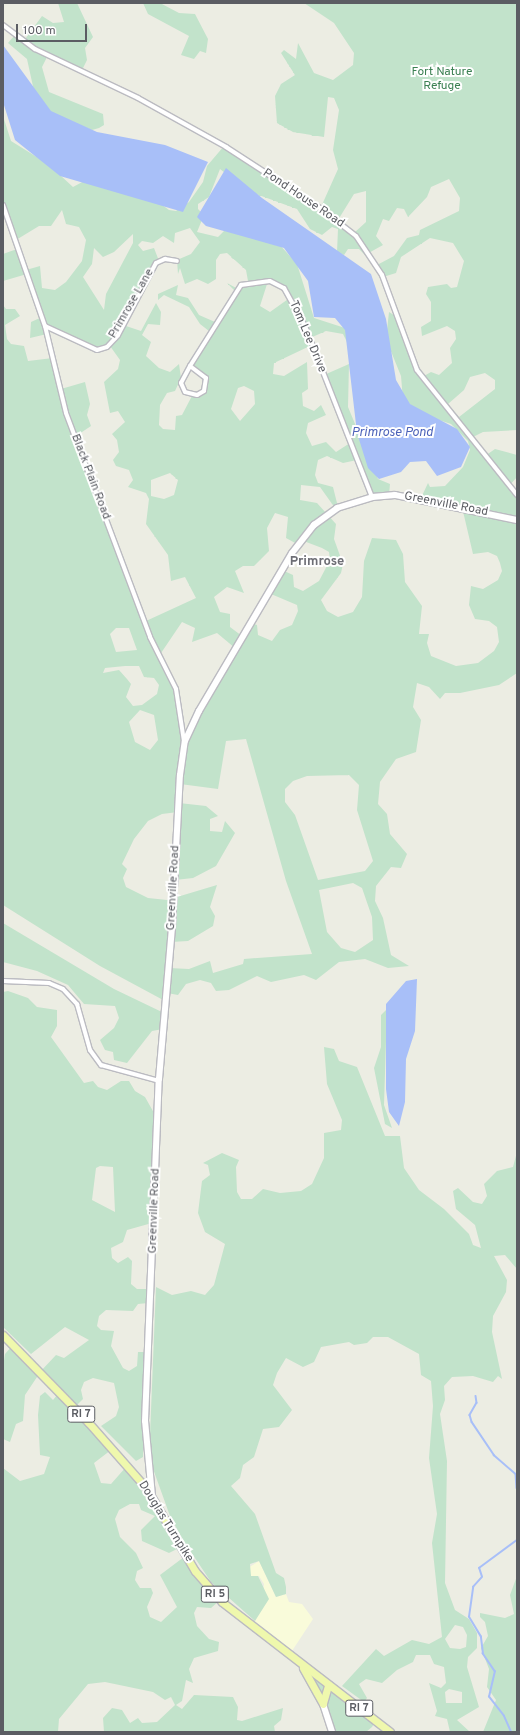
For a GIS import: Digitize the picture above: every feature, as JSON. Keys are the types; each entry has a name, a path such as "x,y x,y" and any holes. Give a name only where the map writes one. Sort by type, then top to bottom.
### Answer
{"main road":[{"name":"Greenville Road","path":"153,1499 147,1472 145,1421 159,1081 185,744 198,711 303,536 337,508 372,497 413,497 517,520"},
{"name":"Douglas Turnpike","path":"3,1335 110,1445 153,1499 207,1586 302,1666"},
{"name":"RI 5","path":"302,1666 328,1685"},
{"name":"RI 5","path":"302,1666 323,1704 332,1732"},
{"path":"315,1689 320,1679"},
{"path":"323,1704 328,1685"},
{"name":"RI 7","path":"328,1685 390,1732"}],"street":[{"name":"Pond House Road","path":"3,25 35,49 138,98 226,148 320,208 356,236 382,275 417,370 517,495"},
{"name":"Black Plain Road","path":"3,205 45,326 66,413 150,637 176,689 185,744"},
{"name":"Primrose Lane","path":"45,326 97,350 107,347 118,335 156,263 165,259 177,261"},
{"name":"Tom Lee Drive","path":"190,366 206,378 206,386 200,394 185,392 181,383 190,366 241,285 270,281 284,288 304,326 372,497"},
{"path":"3,981 50,984 64,989 77,1004 90,1050 101,1065 159,1081"}],"shaded area":[{"path":"259,1561 276,1597 286,1594 289,1602 302,1604 313,1619 290,1654 252,1625 261,1610 264,1584 259,1576 251,1576 248,1568"}],"green space":[{"path":"58,3 77,3 93,37 85,48 87,60 82,70 47,57 42,67 49,92 103,114 104,125 99,128 92,130 50,114 34,91 27,59 8,43 14,36 23,42 42,16 53,23 64,22"},
{"path":"143,3 160,3 179,13 195,14 208,39 206,53 200,51 194,59 181,55 189,36 148,14"},
{"name":"Fort Nature Refuge","path":"304,3 517,3 517,430 483,432 473,437 485,456 495,449 517,455 517,477 509,486 517,494 517,673 499,685 460,693 445,693 440,699 429,687 417,683 413,707 421,720 416,752 396,759 380,782 378,804 387,814 390,834 407,854 401,868 391,867 376,886 375,901 383,918 391,955 409,966 388,968 365,959 339,962 316,980 304,975 271,982 257,976 229,990 216,991 211,983 200,980 186,984 178,995 167,993 165,1001 100,966 3,905 3,305 6,309 15,309 20,316 5,325 7,339 11,344 24,346 28,361 53,358 61,389 85,382 90,404 87,415 91,426 76,436 146,621 196,598 185,577 171,581 168,555 146,524 149,499 146,493 128,487 133,480 129,470 116,466 113,460 119,452 117,440 112,434 125,422 118,411 110,413 104,382 118,369 120,360 110,346 98,349 47,326 47,334 30,338 31,322 42,317 27,274 3,281 3,254 17,249 26,270 40,266 42,288 55,290 66,282 82,261 86,240 79,227 66,224 62,210 51,226 39,226 16,240 3,204 3,116 11,141 48,164 73,187 86,180 141,189 169,210 176,211 189,202 203,182 207,166 224,146 321,207 338,169 333,150 339,110 334,98 328,97 324,137 293,132 277,123 275,96 281,84 295,75 281,53 284,50 296,59 298,43 314,73 333,80 353,65 354,53 334,23","holes":["220,169 248,191 297,209 310,229 322,235 332,227 338,229 337,252 344,255 348,249 359,249 365,255 383,245 376,236 383,219 389,221 397,208 404,209 408,217 427,197 431,187 449,179 460,198 459,211 420,230 419,235 407,238 394,256 377,265 383,277 396,273 401,257 430,238 453,243 464,261 457,287 451,288 447,284 428,287 426,294 431,302 431,321 421,327 422,336 447,326 455,331 456,339 450,348 452,363 439,375 431,372 424,376 409,354 397,317 389,312 386,339 401,376 403,400 427,416 451,424 468,441 470,450 463,467 445,486 430,487 428,483 421,498 462,507 473,554 488,552 497,556 500,563 502,571 498,580 483,589 471,586 469,605 475,619 489,621 497,627 499,642 494,651 478,663 456,666 431,656 427,643 429,634 419,634 422,606 405,582 403,554 396,540 372,538 364,561 362,597 353,612 338,617 327,611 321,600 341,573 343,564 334,539 336,524 317,503 300,500 301,485 320,487 335,508 338,507 333,487 318,483 315,475 318,460 327,456 343,463 357,460 372,496 389,495 390,484 378,479 348,407 349,364 324,375 350,443 336,452 326,442 312,446 306,433 308,423 326,415 321,405 314,411 303,406 302,393 308,389 307,362 284,376 273,374 274,363 312,345 310,338 326,331 343,334 351,350 345,328 314,318 297,264 279,244 241,232 224,231 218,237 197,232 204,215 198,209 198,204 209,197","366,191 366,222 354,233 338,220 354,194","190,228 200,242 191,254 177,260 178,274 180,268 185,284 197,279 208,284 216,279 216,260 220,254 227,253 246,270 248,281 238,289 227,283 236,292 215,322 199,315 188,298 176,295 178,285 158,294 158,300 164,295 189,307 200,324 209,331 190,365 205,377 204,390 193,394 182,415 176,416 175,430 163,429 159,425 160,405 167,393 175,391 181,378 179,364 170,372 159,368 146,356 151,342 142,335 148,324 160,325 161,312 156,303 141,331 123,325 159,261 154,248 143,251 138,245 142,241 153,243 163,236 174,243 175,233","133,234 133,243 106,294 104,310 83,277 92,264 94,248 103,257 114,252","268,281 284,288 291,297 270,312 260,306","485,373 495,380 495,389 459,417 448,404 464,390 470,377","244,386 254,391 255,404 240,421 231,409 238,388","170,473 178,480 174,495 164,499 151,496 151,480","275,513 288,517 286,538 297,544 301,540 329,552 330,560 319,581 303,591 294,587 293,575 282,570 271,594 297,605 298,611 292,625 280,630 272,641 258,635 257,625 251,623 242,636 230,627 230,614 220,612 214,597 227,587 244,593 235,571 243,566 254,566 269,551 267,528","182,622 195,628 192,642 217,633 235,648 184,739 176,689 159,656","116,628 129,628 137,650 116,652 110,634","139,666 144,677 154,678 159,685 157,694 142,705 133,706 126,697 131,684 119,670 103,673 105,668","140,710 154,715 158,740 150,750 135,742 129,722","246,739 286,881 312,954 244,959 243,964 213,973 210,961 189,969 169,968 171,942 188,941 213,926 215,916 210,907 217,885 167,900 148,898 126,887 123,878 127,869 122,864 134,839 148,821 162,814 178,812 175,880 193,878 216,866 235,833 225,821 222,832 210,831 210,819 218,816 206,806 179,803 180,784 218,789 226,741","349,775 359,785 357,810 373,861 365,871 318,880 295,815 285,802 285,789 293,781 307,776","353,883 362,888 372,917 373,940 355,952 341,948 327,932 319,890"]},
{"path":"3,923 114,989 164,1013 163,1029 152,1031 127,1063 114,1060 113,1052 105,1050 100,1040 114,1028 119,1018 115,1006 84,1004 68,985 37,971 3,962"},
{"path":"8,991 28,998 37,1007 57,1010 57,1026 51,1037 84,1083 93,1081 98,1087 107,1090 121,1081 129,1081 135,1091 145,1097 158,1120 152,1223 127,1230 123,1242 111,1248 112,1258 118,1263 128,1257 132,1261 131,1284 137,1289 149,1289 148,1303 138,1304 133,1311 106,1310 99,1316 97,1326 101,1330 114,1331 111,1346 123,1368 129,1371 137,1366 138,1352 146,1352 143,1457 136,1461 101,1426 116,1416 119,1407 114,1383 93,1378 84,1382 81,1390 83,1399 75,1407 40,1372 56,1355 64,1358 89,1340 65,1327 31,1354 3,1327 3,992","holes":["100,1166 113,1167 115,1212 92,1200 96,1168"]},
{"path":"387,1009 384,1105 392,1128 385,1124 374,1068 381,1047 381,1015"},
{"path":"324,1047 334,1049 339,1061 357,1067 385,1136 400,1136 404,1168 419,1190 444,1209 469,1234 473,1245 481,1248 475,1225 456,1209 453,1191 458,1188 473,1202 482,1204 487,1196 484,1184 497,1171 513,1167 517,1152 517,1269 505,1255 494,1256 507,1280 506,1292 493,1316 492,1332 502,1379 498,1376 493,1382 473,1376 452,1377 444,1386 445,1400 440,1414 447,1461 445,1583 455,1610 469,1619 477,1633 477,1648 468,1657 467,1667 479,1707 457,1720 470,1732 450,1732 447,1719 435,1716 437,1711 429,1683 441,1688 446,1683 444,1667 434,1664 430,1655 416,1655 413,1662 397,1670 382,1683 366,1679 359,1684 367,1698 364,1702 342,1686 376,1649 384,1656 412,1640 429,1644 442,1637 432,1543 437,1514 429,1458 433,1406 431,1381 421,1375 419,1354 388,1337 373,1337 367,1343 354,1345 349,1342 321,1347 314,1362 303,1367 286,1358 277,1373 273,1385 292,1410 279,1427 263,1429 254,1457 243,1465 240,1478 231,1486 255,1514 276,1573 284,1578 286,1587 286,1594 276,1597 259,1561 250,1564 251,1576 258,1576 269,1599 255,1621 211,1582 183,1540 170,1516 152,1466 150,1435 156,1287 172,1295 191,1291 205,1295 214,1285 225,1244 205,1232 198,1213 202,1181 210,1175 208,1165 203,1163 222,1153 239,1160 236,1167 237,1192 241,1199 252,1199 263,1189 280,1193 301,1191 312,1184 324,1158 324,1133 341,1130 342,1120 327,1084","holes":["455,1625 463,1627 467,1635 466,1647 460,1649 450,1648 445,1639","449,1689 462,1692 462,1703 446,1703 445,1692"]},
{"path":"12,1346 39,1374 25,1395 23,1421 16,1424 10,1442 3,1439 3,1367 5,1354"},
{"path":"45,1392 53,1400 58,1394 111,1450 94,1463 101,1483 111,1484 126,1467 179,1548 169,1553 142,1541 141,1530 155,1516 141,1510 139,1504 130,1504 119,1510 115,1519 120,1537 136,1553 143,1568 137,1571 135,1580 140,1588 151,1588 153,1593 147,1607 150,1617 161,1622 177,1607 160,1575 184,1557 219,1601 211,1608 197,1607 194,1613 197,1626 209,1639 219,1642 218,1651 194,1658 189,1669 193,1683 186,1680 182,1701 176,1705 182,1709 194,1695 233,1697 238,1707 237,1720 242,1721 283,1708 281,1720 274,1726 275,1732 104,1732 103,1718 112,1708 122,1710 130,1723 138,1718 142,1723 157,1722 175,1705 171,1697 165,1700 153,1692 105,1682 88,1684 59,1719 58,1732 3,1732 3,1468 20,1481 44,1474 50,1457 40,1455 38,1415 40,1396"},
{"path":"517,1576 517,1732 483,1732 496,1700 487,1687 489,1669 481,1648 488,1636 485,1622 480,1617 480,1613 505,1618 514,1614 510,1595"},
{"path":"312,1675 375,1722 372,1727 366,1732 332,1732"}],"water":[{"path":"3,45 51,111 97,132 165,145 208,162 183,212 60,176 15,140 3,102"},
{"name":"Primrose Pond","path":"226,168 262,198 371,274 386,319 396,380 410,404 457,429 470,447 461,467 437,476 426,461 410,462 401,472 379,479 368,468 357,433 345,330 335,318 314,317 308,281 284,248 206,226 197,217"},
{"path":"417,979 415,1031 406,1059 405,1102 399,1126 389,1112 386,1089 386,1004 406,981"}],"waterway":[{"path":"476,1396 477,1403 470,1415 472,1422 494,1455 516,1474 517,1488"},
{"path":"511,1732 504,1716 489,1697 495,1672 483,1654 481,1637 469,1617 473,1587 482,1577 479,1568 517,1540"}],"district":[{"name":"Primrose","path":"317,562"}]}
